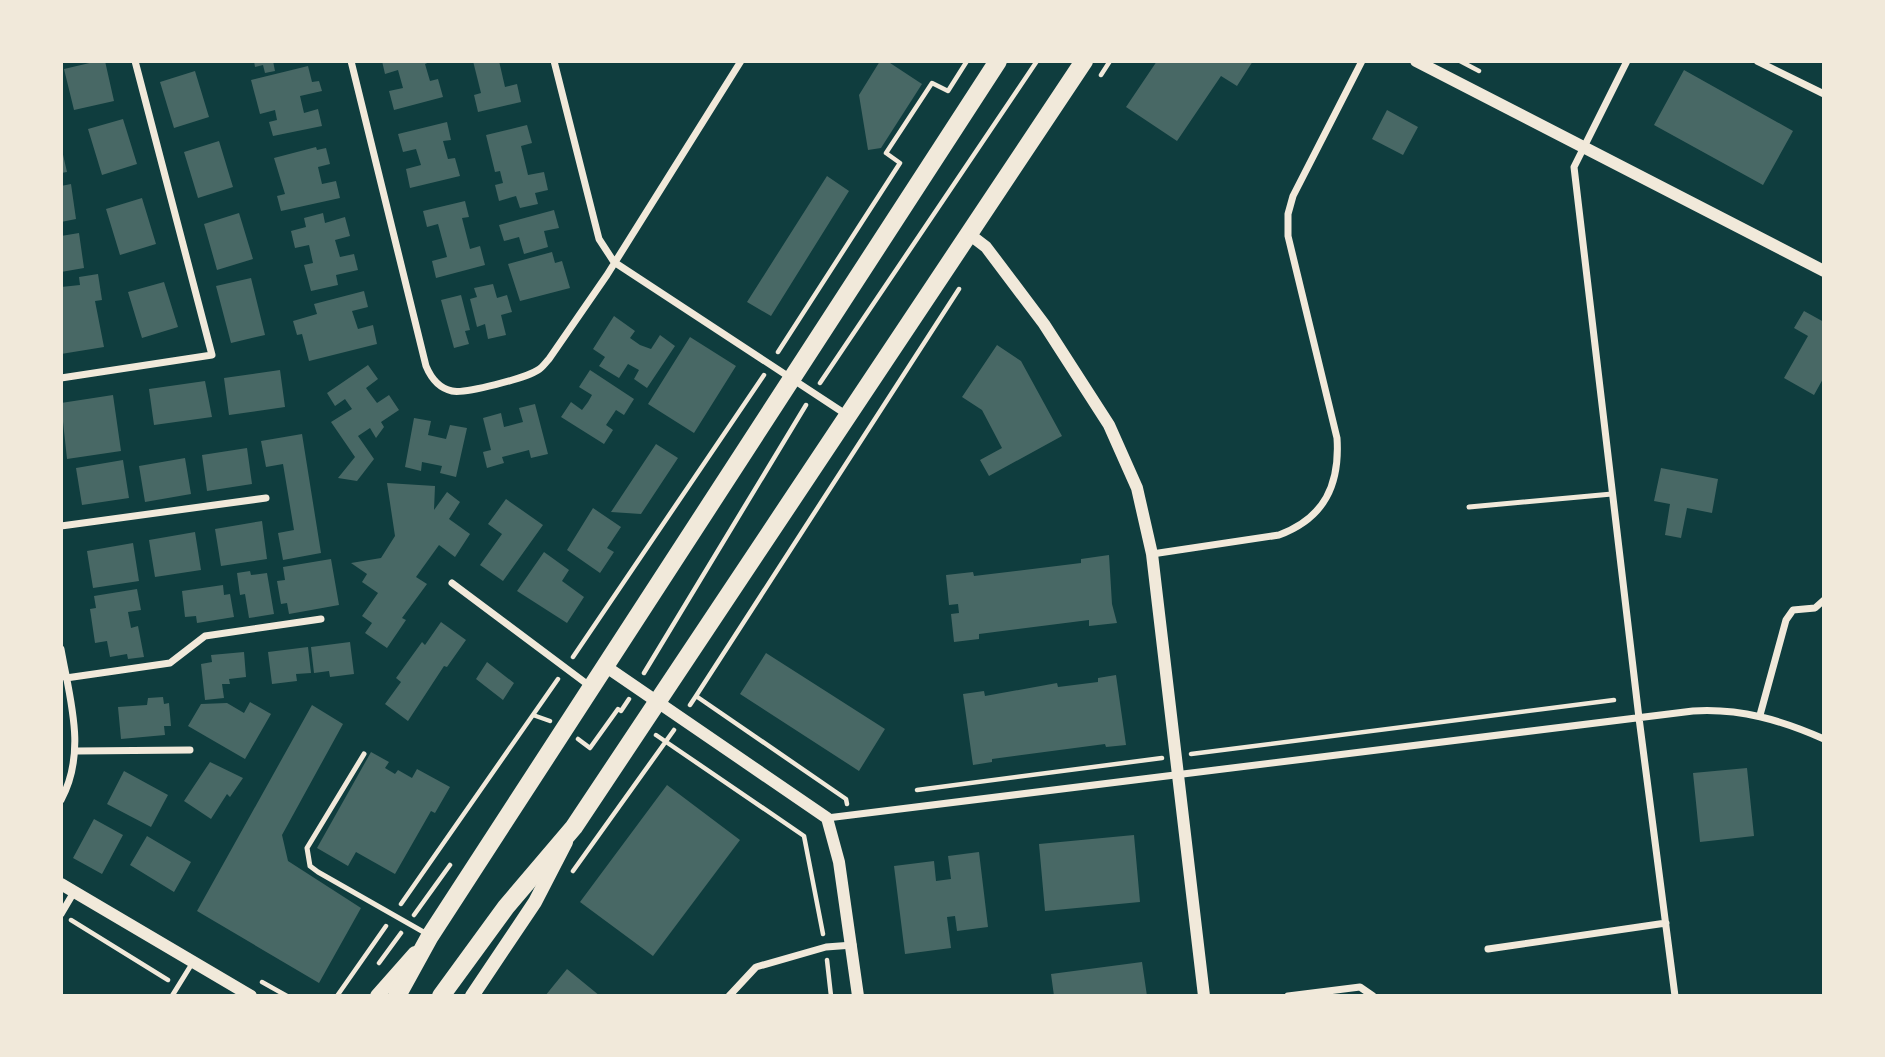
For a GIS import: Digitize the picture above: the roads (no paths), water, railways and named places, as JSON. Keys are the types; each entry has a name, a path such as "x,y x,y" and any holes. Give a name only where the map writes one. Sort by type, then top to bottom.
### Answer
{"main road":[{"path":"397,996 430,936 998,61"},
{"path":"472,996 535,902 574,827 1084,61"},
{"path":"440,996 499,916 574,827"},
{"path":"377,996 430,936"}],"street":[{"path":"61,378 212,355 135,61"},
{"path":"351,61 426,366 429,374 442,388 458,392 538,370 614,262 741,61"},
{"path":"554,61 599,239 614,262 848,415"},
{"path":"1152,554 1279,535 1293,530 1317,513 1334,486 1338,470 1338,438 1288,236 1288,214 1293,196 1362,61"},
{"path":"1627,61 1574,167 1577,210 1675,996"},
{"path":"1756,61 1824,94"},
{"path":"1425,63 1582,148 1824,271"},
{"path":"969,234 986,247 1044,324 1109,425 1137,488 1152,554 1204,996"},
{"path":"61,526 266,498"},
{"path":"452,583 591,688"},
{"path":"1760,715 1786,620 1793,610 1815,608 1824,600"},
{"path":"66,678 170,663 205,636 321,620"},
{"path":"61,649 77,751 74,770 61,800"},
{"path":"605,666 827,818 839,862 859,996"},
{"path":"827,818 1713,710 1760,715 1824,739"},
{"path":"77,751 190,750"},
{"path":"61,884 251,996"},
{"path":"61,914 74,892"},
{"path":"1488,948 1666,923"},
{"path":"729,996 738,982 756,967 826,947 853,945"},
{"path":"1288,996 1360,987 1373,996"}],"lane":[{"path":"1469,508 1612,494"},
{"path":"364,754 307,848 307,859 318,873 430,936"},
{"path":"172,996 193,962"}]}
